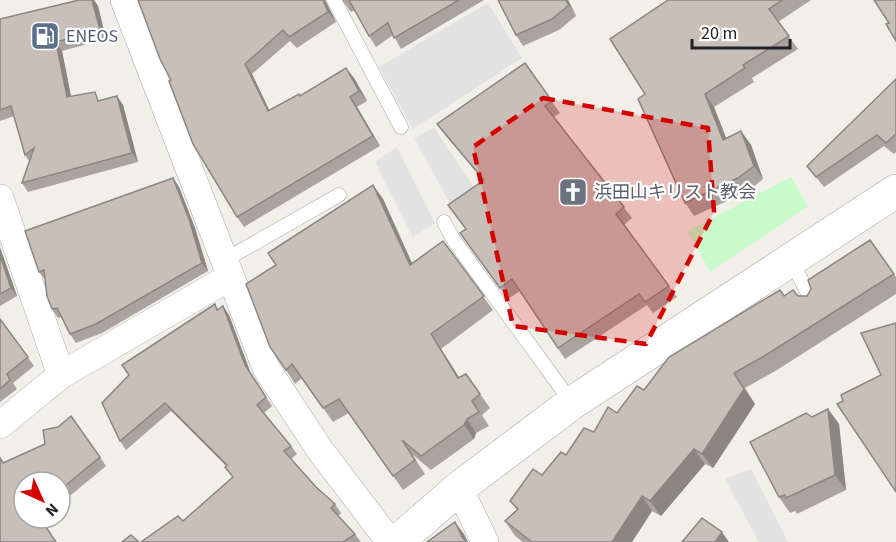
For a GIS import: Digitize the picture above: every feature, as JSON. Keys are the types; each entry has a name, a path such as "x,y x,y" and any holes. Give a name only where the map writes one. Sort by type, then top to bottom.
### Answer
{"street":[{"path":"124,0 266,368 320,450 390,542"},
{"path":"397,542 459,488 572,403 791,260 893,199"},
{"path":"1,209 61,375"},
{"path":"0,424 61,375 227,269"},
{"path":"459,488 485,542"}],"lane":[{"path":"334,0 401,127"},
{"path":"227,269 339,195"},
{"path":"444,222 453,239 572,403"},
{"path":"791,260 813,303"}],"highlighted area":[{"path":"543,98 708,128 714,212 646,344 513,326 473,147"}],"green space":[{"path":"791,177 808,206 710,272 688,231"}],"shaded area":[{"path":"488,3 522,58 413,129 379,67"},
{"path":"434,128 475,189 452,207 414,138"},
{"path":"397,147 435,223 413,237 375,162"},
{"path":"751,469 788,542 759,542 725,479"}],"building":[{"path":"79,0 92,0 100,30 56,42 67,97 95,92 98,101 117,96 132,153 22,183 34,148 25,155 11,106 0,110 0,19"},
{"path":"138,0 323,0 328,12 289,37 283,30 245,64 268,111 299,94 300,96 346,68 359,91 350,97 373,136 237,217 193,144 169,81 171,80 160,59"},
{"path":"349,0 459,0 394,38 388,23 369,36"},
{"path":"498,0 566,0 569,5 552,19 516,35"},
{"path":"668,0 782,0 769,9 789,36 743,65 745,68 705,94 723,140 741,131 754,166 738,178 685,203 638,99 645,94 610,39"},
{"path":"874,0 896,0 896,41 886,24 889,23"},
{"path":"525,63 552,101 545,106 624,207 616,214 669,286 645,302 639,294 558,348 512,279 500,288 460,233 466,229 448,205 484,180 437,124"},
{"path":"896,79 896,134 886,143 877,135 816,177 807,166"},
{"path":"173,178 189,219 202,263 96,324 70,334 57,308 52,309 47,296 44,270 39,272 25,231"},
{"path":"373,185 410,265 443,241 484,296 431,334 458,378 466,374 480,394 472,401 479,412 421,456 402,440 415,460 393,476 339,399 323,408 292,364 286,370 270,347 246,284 276,265 268,253"},
{"path":"870,240 894,274 734,373 744,389 702,454 694,449 650,501 642,496 612,542 532,542 505,521 518,509 510,501 533,469 542,475 561,452 566,455 584,428 594,432 608,407 617,413 637,386 644,390 669,357 780,290 784,296 793,290 798,296 807,296 811,289 808,280"},
{"path":"0,255 11,288 0,294"},
{"path":"215,304 217,310 223,306 245,365 266,397 257,405 291,446 284,451 316,487 335,504 331,508 355,534 343,542 141,542 178,516 183,521 233,477 225,467 227,465 165,403 120,441 102,403 129,375 122,365"},
{"path":"0,319 28,357 7,374 10,380 0,389"},
{"path":"896,323 896,492 837,404 843,401 841,395 881,375 861,333"},
{"path":"828,409 835,475 786,498 785,495 779,497 750,442 806,413 812,417"},
{"path":"71,416 100,457 72,480 72,470 12,470 12,530 48,530 56,542 0,542 0,458 3,463 45,444 43,430 58,427"},
{"path":"702,518 722,532 715,542 682,542"},
{"path":"455,522 467,542 427,542"},
{"path":"131,535 139,542 122,542"}],"place":[{"name":"ENEOS","path":"45,36"},
{"name":"浜田山キリスト教会","path":"573,192"}]}
